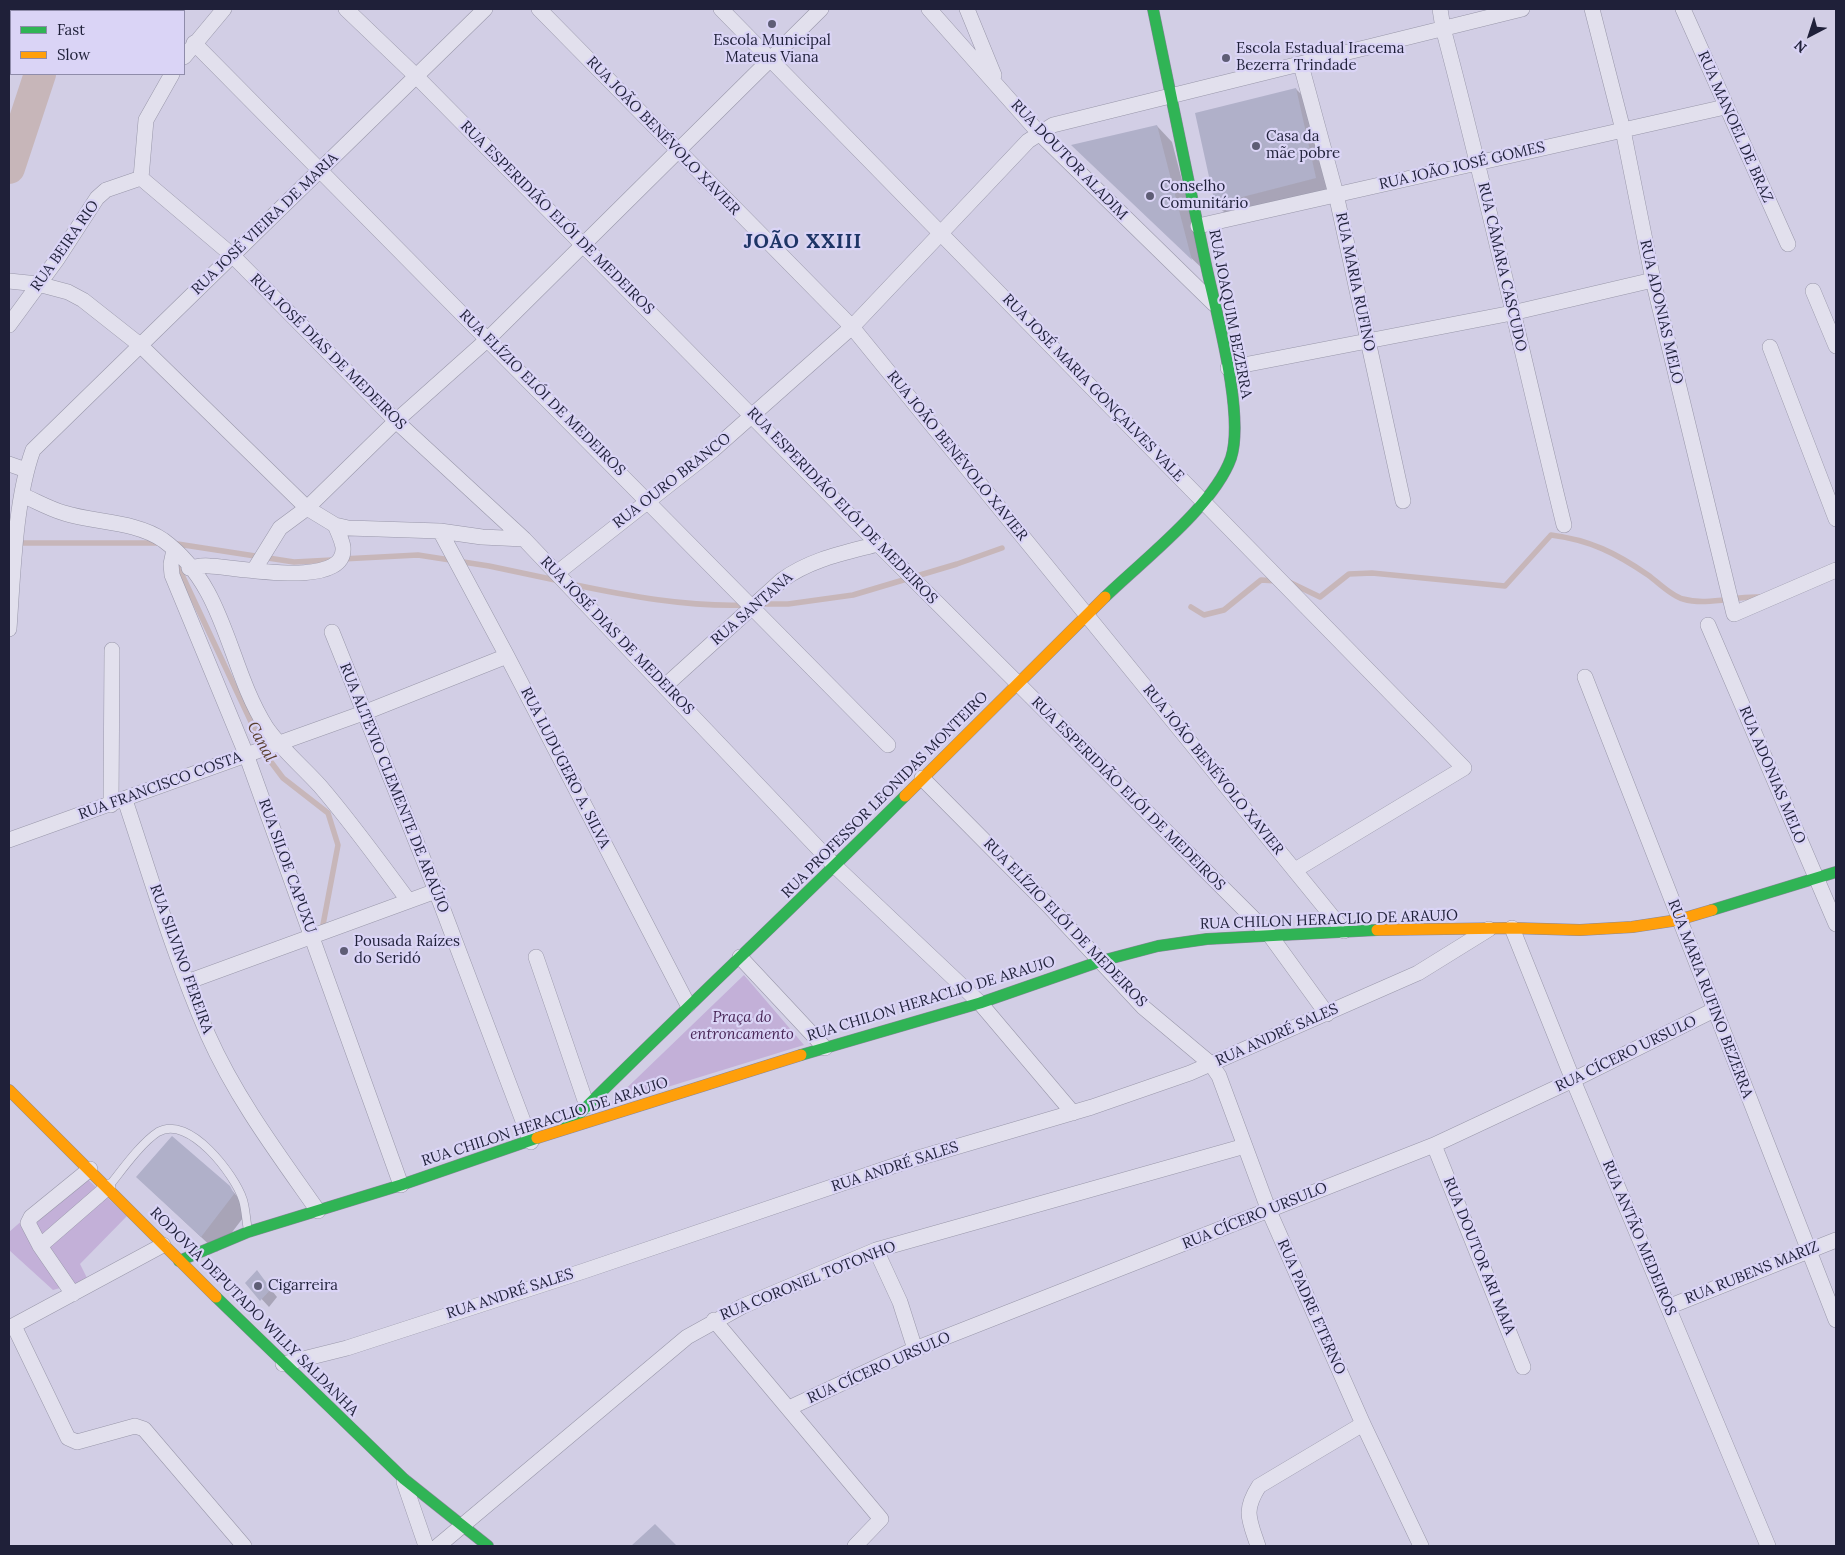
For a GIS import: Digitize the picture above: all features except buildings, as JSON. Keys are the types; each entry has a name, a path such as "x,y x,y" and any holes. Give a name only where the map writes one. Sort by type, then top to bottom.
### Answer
{"main road":[{"name":"RUA JOAQUIM BEZERRA","path":"1153,9 1228,368 1236,431 1231,457 1222,478"},
{"name":"RUA PROFESSOR LEONIDAS MONTEIRO","path":"564,1129 688,1005 835,866 1086,615 1204,503 1222,478"},
{"path":"1512,928 1580,930 1632,927 1678,920 1836,872"},
{"name":"RUA CHILON HERACLIO DE ARAUJO","path":"178,1261 248,1232 401,1185 531,1142 564,1129 825,1048 980,1003 1100,961 1158,946 1269,934 1512,928"},
{"name":"RODOVIA DEPUTADO WILLY SALDANHA","path":"9,1090 283,1364 404,1479 488,1546"}],"street":[{"path":"185,56 224,9"},
{"name":"RUA ESPERIDIÃO ELÓI DE MEDEIROS","path":"346,9 416,76 753,415 878,544 1269,934 1326,1014"},
{"name":"RUA JOSÉ VIEIRA DE MARIA","path":"9,629 22,495 26,470 33,450 485,9"},
{"name":"RUA JOÃO BENÉVOLO XAVIER","path":"539,9 852,327 1344,931"},
{"name":"RUA JOSÉ MARIA GONÇALVES VALE","path":"721,9 1464,768 1295,870"},
{"path":"254,570 280,528 307,508 396,421 488,339 821,9"},
{"name":"RUA DOUTOR ALADIM","path":"929,9 1039,133 1215,305"},
{"path":"967,9 998,86"},
{"name":"RUA CÂMARA CASCUDO","path":"1440,9 1443,28 1479,163 1512,313 1564,525"},
{"name":"RUA OURO BRANCO","path":"557,573 686,471 753,415 852,327 940,232 1028,141 1039,133 1053,125 1171,94 1301,65 1522,9"},
{"name":"RUA ADONIAS MELO","path":"1592,9 1622,130 1653,280 1734,614 1836,570"},
{"name":"RUA MANOEL DE BRAZ","path":"1682,9 1788,244"},
{"name":"RUA ELÍZIO ELÓI DE MEDEIROS","path":"194,43 754,607 888,745"},
{"name":"RUA MARIA RUFINO","path":"1301,65 1336,194 1403,501"},
{"path":"141,178 146,120 171,75"},
{"name":"RUA JOÃO JOSÉ GOMES","path":"1198,226 1725,107"},
{"name":"RUA JOSÉ DIAS DE MEDEIROS","path":"141,178 233,256 396,421 524,539 835,866 980,1003 1073,1113"},
{"name":"RUA BEIRA RIO","path":"9,325 98,198 106,190 141,178"},
{"path":"1228,368 1512,313 1653,280"},
{"path":"12,281 38,284 68,292 82,300 140,345 307,508 336,525 368,530 440,531 482,538 524,539"},
{"path":"1812,291 1836,346"},
{"path":"1770,347 1836,519"},
{"path":"9,464 26,470"},
{"path":"22,495 63,513 148,533 162,540 174,550 206,588 218,611 254,704 278,742 346,816 408,900"},
{"path":"190,568 209,566 297,574 318,572 336,563 343,548 336,525"},
{"name":"RUA LUDUGERO A. SILVA","path":"440,531 688,1005"},
{"name":"RUA SANTANA","path":"665,686 782,580 798,568 816,560 878,544"},
{"name":"RUA SILOE CAPUXU","path":"174,550 171,564 172,576 246,754 401,1185"},
{"name":"RUA ADONIAS MELO","path":"1708,625 1836,924"},
{"name":"RUA ALTEVIO CLEMENTE DE ARAÚJO","path":"332,632 366,712 436,891 531,1142"},
{"name":"RUA SILVINO FEREIRA","path":"112,650 118,802 208,1036 230,1079 256,1122 318,1211"},
{"name":"RUA FRANCISCO COSTA","path":"9,840 366,712 507,656"},
{"name":"RUA MARIA RUFINO BEZERRA","path":"1585,678 1807,1250 1836,1320"},
{"name":"RUA ELÍZIO ELÓI DE MEDEIROS","path":"922,778 1001,856 1143,1007 1211,1064"},
{"path":"186,982 436,891"},
{"name":"RUA ANTÃO MEDEIROS","path":"1512,928 1572,1080 1768,1546"},
{"name":"RUA ANDRÉ SALES","path":"283,1364 347,1348 584,1271 908,1161 1073,1113 1211,1064 1418,973 1490,929"},
{"path":"536,957 588,1106"},
{"path":"740,957 825,1048"},
{"name":"RUA CÍCERO URSULO","path":"789,1408 915,1349 1434,1145 1714,1010"},
{"name":"RUA PADRE ETERNO","path":"1211,1064 1218,1076 1268,1210 1363,1424 1421,1546"},
{"name":"RUA DOUTOR ARI MAIA","path":"1434,1145 1524,1367"},
{"name":"RUA CORONEL TOTONHO","path":"438,1546 687,1337 714,1320 876,1250 1245,1146"},
{"path":"73,1294 40,1246 29,1226 29,1220 90,1169"},
{"path":"40,1246 108,1187"},
{"name":"RUA RUBENS MARIZ","path":"1668,1308 1807,1250 1836,1240"},
{"path":"163,1245 11,1327 68,1438 73,1441 84,1442 135,1426 140,1427 149,1433 239,1544"},
{"path":"876,1250 900,1302 915,1349"},
{"path":"714,1320 881,1518 854,1546"},
{"path":"1258,1546 1247,1513 1249,1501 1259,1486 1363,1424"},
{"path":"404,1479 426,1546"}],"lane":[{"path":"108,1187 132,1157 158,1132 172,1128 186,1131 208,1149 230,1174 243,1200 248,1232"}],"green space":[{"name":"Praça do entroncamento","path":"744,975 804,1045 609,1105"},
{"path":"79,1171 127,1216 80,1264 88,1280 53,1290 9,1250 9,1232"}],"waterway":[{"path":"9,168 40,75"},
{"path":"1289,582 1320,597 1349,574 1372,573 1505,586 1551,535 1578,540 1614,554 1648,575 1674,595 1683,599 1701,602 1759,597"},
{"name":"Canal","path":"16,543 159,543"},
{"path":"171,543 294,562 332,560"},
{"path":"759,604 788,604 853,595 957,564 1002,548"},
{"path":"342,559 418,555 489,566 560,581"},
{"name":"Canal","path":"176,562 268,758 283,778 328,813 338,845 322,930"},
{"path":"1191,607 1204,615 1224,610 1261,580 1277,581"},
{"path":"571,584 679,602 745,605"}],"traffic: fast":[{"path":"1105,597 1176,532 1209,495 1231,458 1234,439 1232,390 1228,363 1153,9"},
{"path":"566,1127 905,796"},
{"path":"1712,910 1836,872"},
{"path":"801,1055 980,1003 1101,961 1158,946 1207,939 1377,930"},
{"path":"179,1261 248,1232 401,1185 537,1138"},
{"path":"216,1297 404,1479 488,1546"}],"traffic: slow":[{"path":"905,796 1105,597"},
{"path":"1377,930 1512,928 1580,930 1632,927 1678,920 1712,910"},
{"path":"537,1138 801,1055"},
{"path":"9,1090 216,1297"}],"place":[{"name":"Escola Municipal Mateus Viana","path":"772,24"},
{"name":"Escola Estadual Iracema Bezerra Trindade","path":"1226,58"},
{"name":"Casa da mãe pobre","path":"1256,146"},
{"name":"Conselho Comunitário","path":"1150,196"},
{"name":"Pousada Raízes do Seridó","path":"344,951"},
{"name":"Cigarreira","path":"258,1286"}],"district":[{"name":"JOÃO XXIII","path":"803,242"}]}
